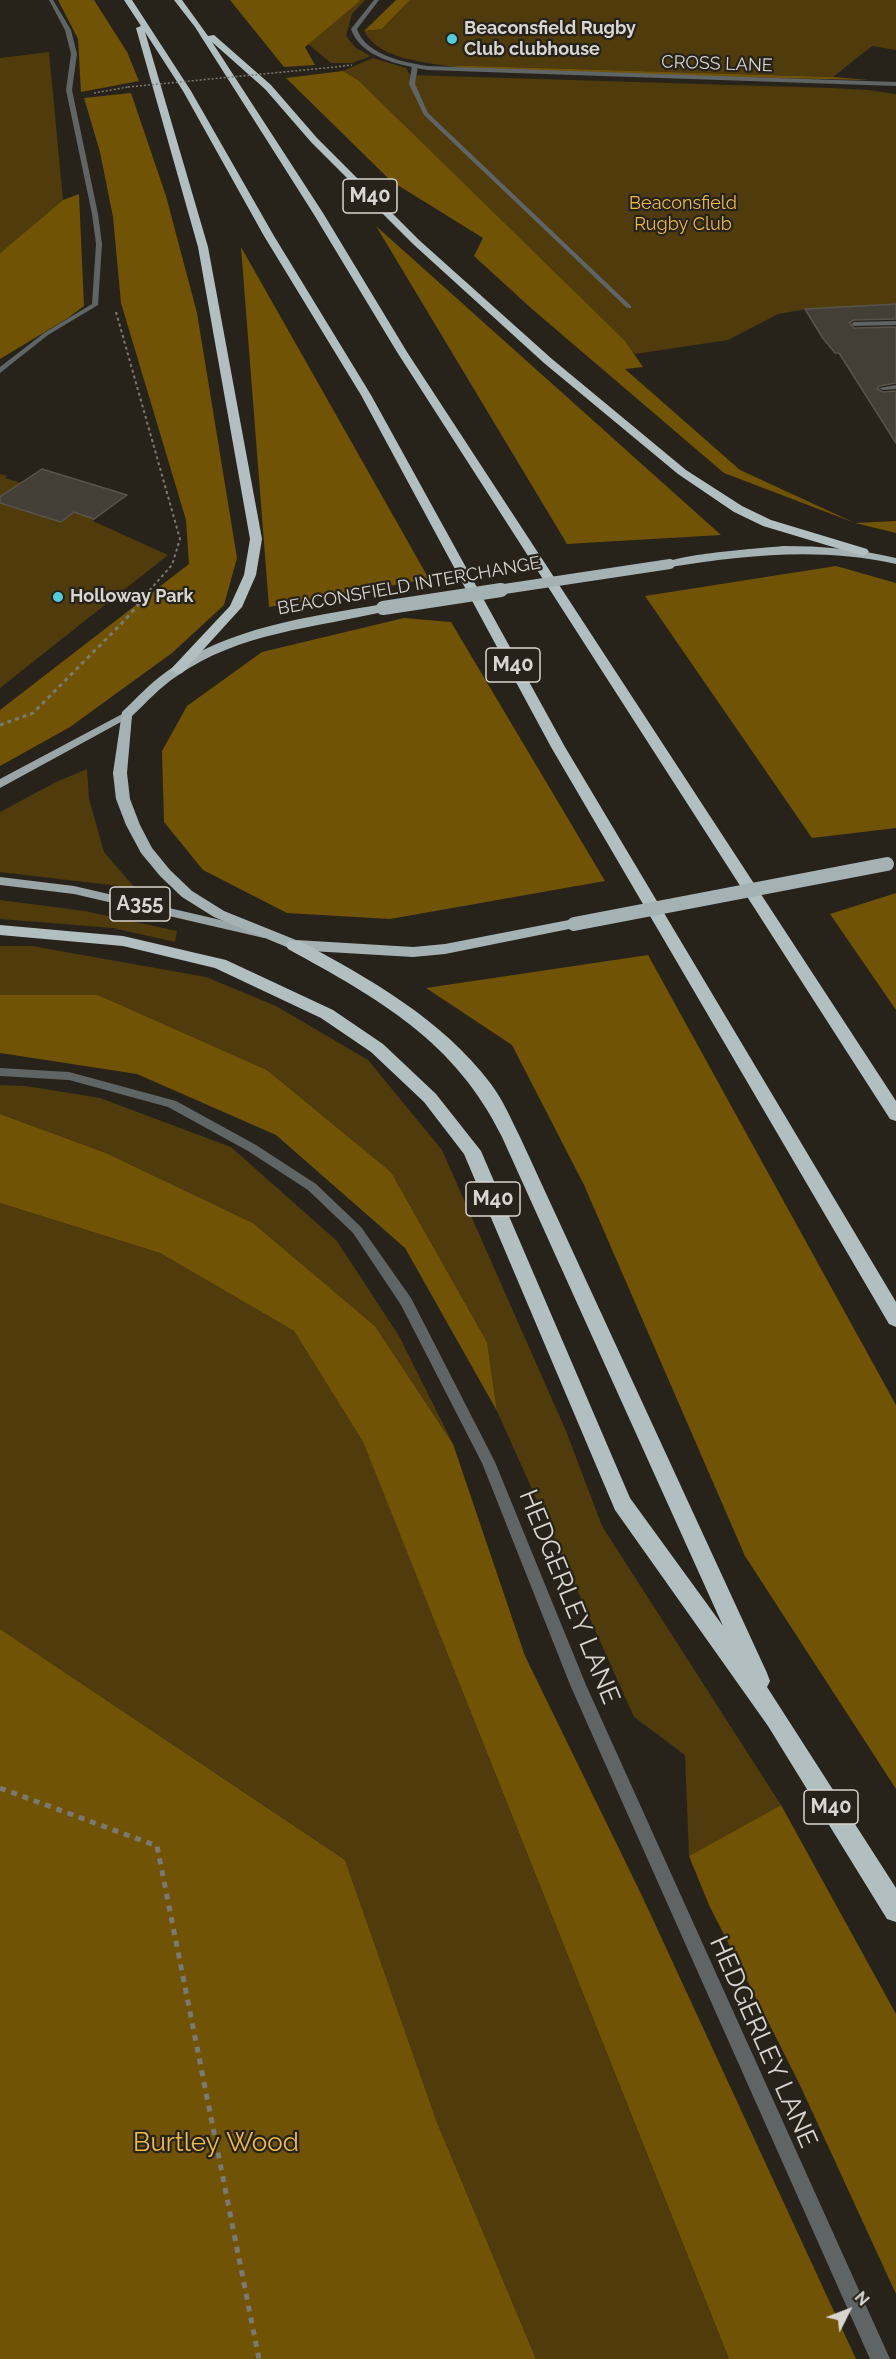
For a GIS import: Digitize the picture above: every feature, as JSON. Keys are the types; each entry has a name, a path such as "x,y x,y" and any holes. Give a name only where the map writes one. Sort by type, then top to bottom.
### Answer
{"highway":[{"name":"M40","path":"178,0 198,26 318,213 402,352 896,1115"},
{"name":"M40","path":"131,4 203,247 256,539 250,575 236,607 177,670"},
{"name":"M40","path":"131,4 187,91 269,236 366,395 558,747 896,1319"},
{"name":"M40","path":"198,26 268,87 314,140 416,242 548,361 682,472 738,509 767,523 863,552"},
{"name":"BEACONSFIELD INTERCHANGE","path":"126,715 177,670 269,630 293,623 730,554 783,549 863,552 896,561"},
{"path":"126,715 120,773 123,799 146,850 187,894 219,914 294,945 412,952 445,949 892,863"},
{"name":"M40","path":"0,930 123,941 220,964 327,1014 377,1048 430,1098 472,1151 622,1504 776,1718 896,1910"},
{"name":"M40","path":"294,945 343,971 418,1023 464,1064 485,1089 511,1137 776,1718"}],"main road":[{"path":"0,784 126,715"},
{"name":"A355","path":"0,881 74,890 271,936"}],"street":[{"path":"0,371 46,334 95,305 99,244 95,214 69,90 74,54 68,30 51,0"},
{"name":"CROSS LANE","path":"377,0 354,29 355,35 362,45 393,60 415,66 478,71 896,84"},
{"path":"415,66 412,84 426,114 629,307"},
{"path":"854,324 896,323"},
{"path":"883,388 896,387"},
{"name":"HEDGERLEY LANE","path":"0,1072 69,1076 172,1104 252,1148 312,1186 357,1230 406,1302 488,1462 579,1687 879,2359"}],"path":[{"path":"88,94 128,87 335,67"},
{"path":"0,725 33,713 125,620 171,565 180,539 116,319 116,308"},
{"path":"0,1788 157,1846 259,2359"}],"green space":[{"path":"58,0 94,0 127,52 139,81 81,92 78,39"},
{"path":"230,0 360,1 305,47 315,65 284,67"},
{"path":"359,0 365,0 352,14 346,36 356,48 371,56 352,63 331,63 308,44"},
{"path":"396,0 410,0 382,29 364,31"},
{"path":"410,0 896,0 896,50 872,46 833,77 441,65 388,52 370,40 364,31 382,29"},
{"path":"49,52 63,200 0,253 0,58"},
{"name":"Beaconsfield Rugby Club","path":"373,58 406,68 410,75 830,88 896,94 896,304 807,309 778,314 728,340 635,354 358,80 343,71"},
{"path":"441,65 833,77 869,80 500,72"},
{"path":"343,71 358,80 625,341 643,367 625,369 740,470 855,523 724,473 532,309 474,256 483,238 391,181 286,78"},
{"path":"131,93 166,196 197,313 237,558 224,605 172,653 70,727 0,766 0,710 189,564 186,520 121,303 113,217 100,152 84,98"},
{"path":"79,194 84,306 0,359 0,253 63,200"},
{"path":"376,226 721,535 567,544"},
{"path":"241,247 429,579 269,607"},
{"name":"Holloway Park","path":"42,469 127,495 93,521 168,555 0,688 0,474 21,483"},
{"path":"896,521 896,533 855,523"},
{"path":"836,566 896,583 896,828 812,838 645,596"},
{"path":"404,618 451,622 605,881 390,919 287,913 203,870 164,822 162,751 187,706 262,652"},
{"path":"87,769 89,799 104,852 141,895 118,886 0,872 0,812 56,782"},
{"path":"896,893 896,1010 830,914"},
{"path":"0,900 85,911 177,931 175,942 113,928 0,919"},
{"path":"0,946 32,946 206,977 276,1006 368,1060 442,1150 566,1431 602,1526 781,1805 689,1856 685,1755 634,1717 497,1411 487,1342 391,1172 267,1070 98,995 0,995"},
{"path":"648,955 896,1405 896,1789 745,1556 584,1185 512,1045 426,988"},
{"path":"0,995 98,995 267,1070 391,1172 487,1342 497,1411 405,1248 276,1135 137,1074 0,1053"},
{"path":"0,1085 26,1086 100,1098 231,1147 337,1241 399,1336 453,1444 375,1326 253,1223 106,1153 0,1114"},
{"path":"0,1114 106,1153 253,1223 375,1326 453,1444 525,1656 643,1898 856,2359 729,2359 363,1442 294,1331 160,1253 0,1203"},
{"path":"0,1203 160,1253 294,1331 363,1442 729,2359 536,2359 436,2120 345,1860 0,1629"},
{"name":"Burtley Wood","path":"0,1629 345,1860 436,2120 536,2359 0,2359"},
{"path":"781,1805 896,2014 896,2294 799,2083 709,1905 689,1856"}],"building":[{"path":"896,304 896,319 854,320 849,323 854,328 896,327 896,383 879,386 877,389 883,392 896,391 896,443 839,353 835,353 822,337 805,309"},
{"path":"42,469 127,495 94,519 74,512 61,522 0,503 0,497"}],"place":[{"name":"Beaconsfield Rugby Club clubhouse","path":"452,39"},
{"name":"Holloway Park","path":"58,597"}]}
